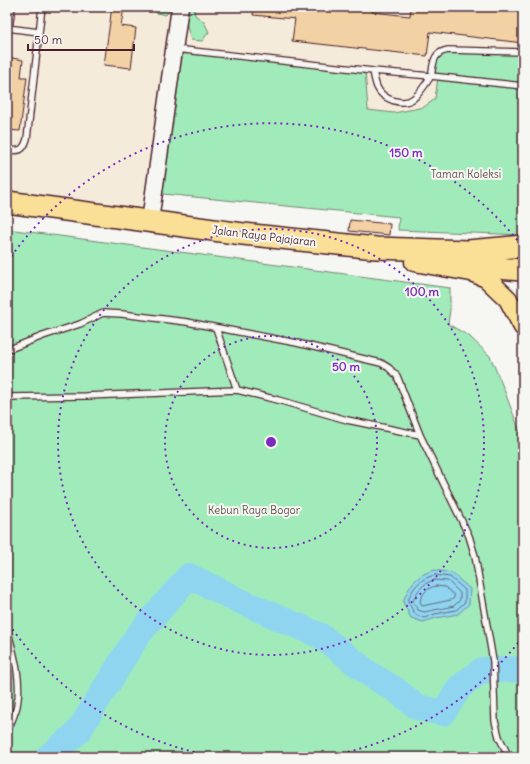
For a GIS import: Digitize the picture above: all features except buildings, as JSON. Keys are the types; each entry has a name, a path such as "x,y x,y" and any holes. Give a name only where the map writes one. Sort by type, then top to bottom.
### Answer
{"highway":[{"name":"Jalan Raya Pajajaran","path":"7,202 243,234 376,248 468,251 520,247"},
{"path":"7,214 368,260 425,262 522,272 520,247"},
{"path":"376,248 414,262"}],"main road":[{"path":"414,262 471,272 486,278 508,299 523,327"}],"street":[{"path":"150,221 180,7"}],"lane":[{"path":"12,7 8,28 39,32"},
{"path":"7,150 19,151 25,147 27,139 42,7"},
{"path":"175,49 523,86"},
{"path":"373,71 376,86 381,93 388,99 400,102 412,100 422,91 431,76 435,58 442,51 523,52"},
{"path":"7,350 80,324 103,313 179,321 297,343 381,363 389,368 397,376 420,435 469,536 475,556 493,661 495,721 499,737 509,757"},
{"path":"216,328 237,390"},
{"path":"7,397 86,396 237,390 347,420 420,435"},
{"path":"7,629 15,659 18,680 17,706 7,733"}],"shaded area":[{"path":"7,7 523,7 523,235 398,230 399,217 153,193 150,221 7,202"}],"green space":[{"path":"154,7 172,7 166,15 156,13"},
{"path":"182,7 194,7 195,15 204,22 209,32 202,41 191,40"},
{"name":"Taman Koleksi","path":"175,49 365,70 368,110 394,113 424,107 435,99 438,77 431,76 435,58 442,51 523,52 523,235 398,230 399,217 153,193"},
{"name":"Kebun Raya Bogor","path":"7,229 450,288 450,310 448,324 469,336 490,356 523,440 523,757 7,757"}],"water":[{"path":"435,570 452,573 470,589 469,604 458,614 423,622 411,618 403,602 408,590 414,581 423,574"}],"waterway":[{"path":"48,757 78,732 138,635 189,576 240,601 321,636 371,675 396,690 417,707 443,713 460,687 482,670 523,669"}]}
